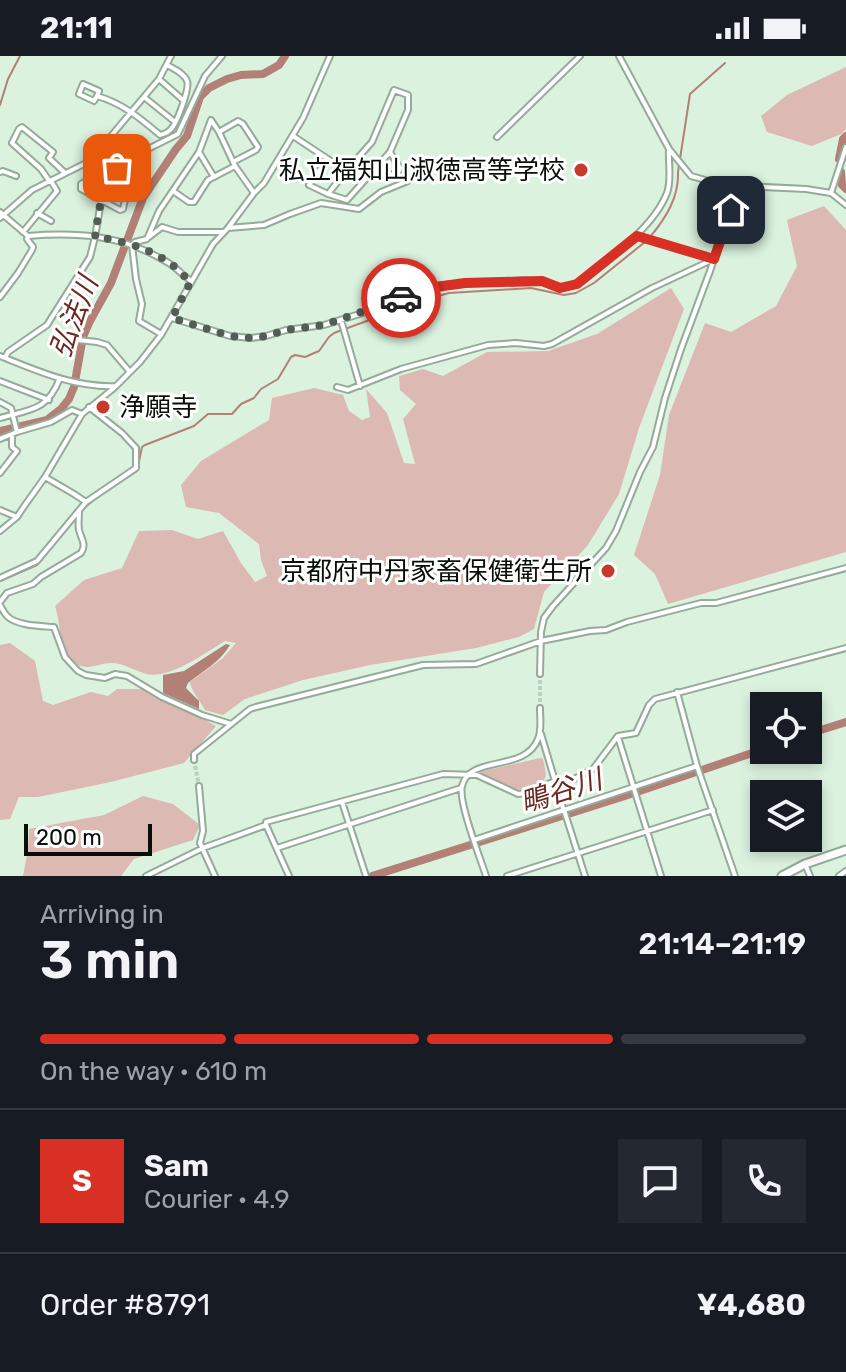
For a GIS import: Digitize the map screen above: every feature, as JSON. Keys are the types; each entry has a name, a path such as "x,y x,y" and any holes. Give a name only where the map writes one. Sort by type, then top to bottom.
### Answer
{"highway":[{"path":"782,876 805,864 846,850"}],"street":[{"path":"2,357 47,325 90,257 108,179 126,160 178,134 205,76 222,56"},
{"path":"0,531 17,517 82,414 140,362 161,335 213,244 264,183 293,136 330,56"},
{"path":"497,137 580,56"},
{"path":"619,56 669,149 691,176 723,185 831,193 846,205"},
{"path":"97,96 132,112 160,135 173,128 189,86 171,59 159,79 132,112 90,161 32,190 1,215 26,234 95,237 128,243 171,264 191,281"},
{"path":"159,79 184,101"},
{"path":"83,84 99,91 97,96 94,101 79,94 83,84"},
{"path":"328,159 309,185 328,194 347,200 390,152 408,110 408,95 394,90 372,142 328,194"},
{"path":"144,97 175,122"},
{"path":"147,239 159,211 199,152 211,120 234,164 254,193"},
{"path":"173,191 194,202 208,180 258,147 238,121 219,132"},
{"path":"0,297 32,250 26,234 37,213 57,191 41,169 12,143 19,129 22,127 53,152 49,158 65,173"},
{"path":"293,136 362,183"},
{"path":"831,193 846,147"},
{"path":"172,318 230,336 251,338 324,325 444,285 523,280 542,281 560,288 570,287 637,236 660,206 668,192 669,149"},
{"path":"199,152 214,177"},
{"path":"372,171 380,179 398,172 400,168 390,152"},
{"path":"108,179 101,176 89,178 81,184 81,189 123,209 126,195 146,165 141,153"},
{"path":"128,243 147,239 162,227 178,232 264,225 321,203 359,209 381,192 430,169"},
{"path":"0,172 16,176"},
{"path":"540,674 544,618 596,561 616,531 653,447 677,361 739,185"},
{"path":"37,213 51,221"},
{"path":"637,236 714,259"},
{"path":"128,243 142,304 139,321 161,335"},
{"path":"337,387 348,390 401,369 488,345 552,344 652,288 714,259"},
{"path":"341,320 360,386"},
{"path":"78,340 107,345 130,372"},
{"path":"2,357 60,378 101,387 116,386"},
{"path":"0,418 41,406 54,394 60,378"},
{"path":"0,381 49,400"},
{"path":"0,402 11,408 15,424 12,447 17,451 0,473"},
{"path":"0,578 37,561 86,502 134,471 137,451 122,433 89,407"},
{"path":"0,439 51,422 72,410 82,414"},
{"path":"45,477 86,502"},
{"path":"0,510 17,517"},
{"path":"79,510 79,531 84,549 33,584 7,593 0,604 8,617 54,627 67,661 86,675 105,678 115,674 127,676 162,697 231,724"},
{"path":"194,760 194,754 256,707 423,665 476,664 541,641 606,630 671,610 716,603 846,568"},
{"path":"555,789 593,769 618,736 636,733 655,699 846,648"},
{"path":"677,692 697,766 734,876"},
{"path":"146,876 203,848 266,825 266,822 443,774 470,774 488,765 524,757 540,737 540,708"},
{"path":"540,728 555,789 585,876"},
{"path":"618,736 661,876"},
{"path":"474,840 697,766"},
{"path":"470,774 489,779 518,794 555,781"},
{"path":"277,848 461,788 470,774"},
{"path":"199,786 203,831 200,843 215,876"},
{"path":"461,788 486,876"},
{"path":"342,802 366,876"},
{"path":"507,876 713,810"},
{"path":"266,825 289,876"},
{"path":"805,864 810,876"},
{"path":"839,876 846,871"}],"shaded area":[{"path":"846,67 846,129 841,134 812,146 767,132 761,116 787,95"},
{"path":"824,206 846,230 846,552 668,604 655,574 634,555 660,475 669,415 705,323 731,332 776,306 797,266 787,220"},
{"path":"671,288 684,309 639,428 619,494 588,545 544,592 534,629 519,637 476,648 370,665 303,680 245,699 223,715 205,710 190,682 223,658 236,643 225,641 187,664 156,675 116,663 81,666 67,653 55,606 84,580 122,568 139,531 172,530 198,539 223,531 255,582 267,576 259,544 219,513 186,507 181,485 201,461 269,420 272,398 314,388 343,395 349,411 362,420 370,417 366,389 387,413 404,463 415,464 403,419 416,404 400,390 399,376 423,369 443,376 487,352 548,351 597,334"},
{"path":"10,643 35,661 43,701 53,705 91,692 108,696 117,689 150,689 216,726 184,763 111,782 38,797 19,797 10,819 0,820 0,645"},
{"path":"226,644 230,645 222,656 188,683 186,688 199,701 199,709 163,693 163,675 184,671"},
{"path":"543,759 546,776 542,783 532,788 507,788 480,774 480,772"},
{"path":"143,796 173,804 200,825 193,840 134,859 121,876 23,876 29,829 104,815"}],"waterway":[{"path":"0,105 8,79 20,56"},
{"name":"弘法川","path":"0,431 47,420 69,399 83,337 111,283 143,198 187,136 200,97 209,88 227,79 263,74 279,65 285,56"},
{"path":"650,237 674,199 690,94 725,63"},
{"name":"鴫谷川","path":"839,159 846,136"},
{"name":"鴫谷川","path":"841,172 842,185 846,189"},
{"path":"0,581 37,565 83,509 137,471 142,447 194,426 208,414 232,414 241,404 278,379 291,357 305,357 319,351 334,333 449,293 531,288 564,295 576,293 594,283 645,242"},
{"name":"鴫谷川","path":"822,730 846,722"},
{"name":"鴫谷川","path":"372,876 750,754"}],"tunnel":[{"path":"540,674 540,708"},
{"path":"194,760 199,786"}],"way so far":[{"path":"117,168 103,190 95,237 124,241 151,253 171,264 191,281 172,318 230,336 251,338 324,325 401,298"}],"place":[{"name":"私立福知山淑徳高等学校","path":"581,170"},
{"name":"浄願寺","path":"103,407"},
{"name":"京都府中丹家畜保健衛生所","path":"608,571"}],"route":[{"path":"401,298 428,288 465,283 523,280 542,281 560,288 570,287 637,236 714,259 731,210"}]}
